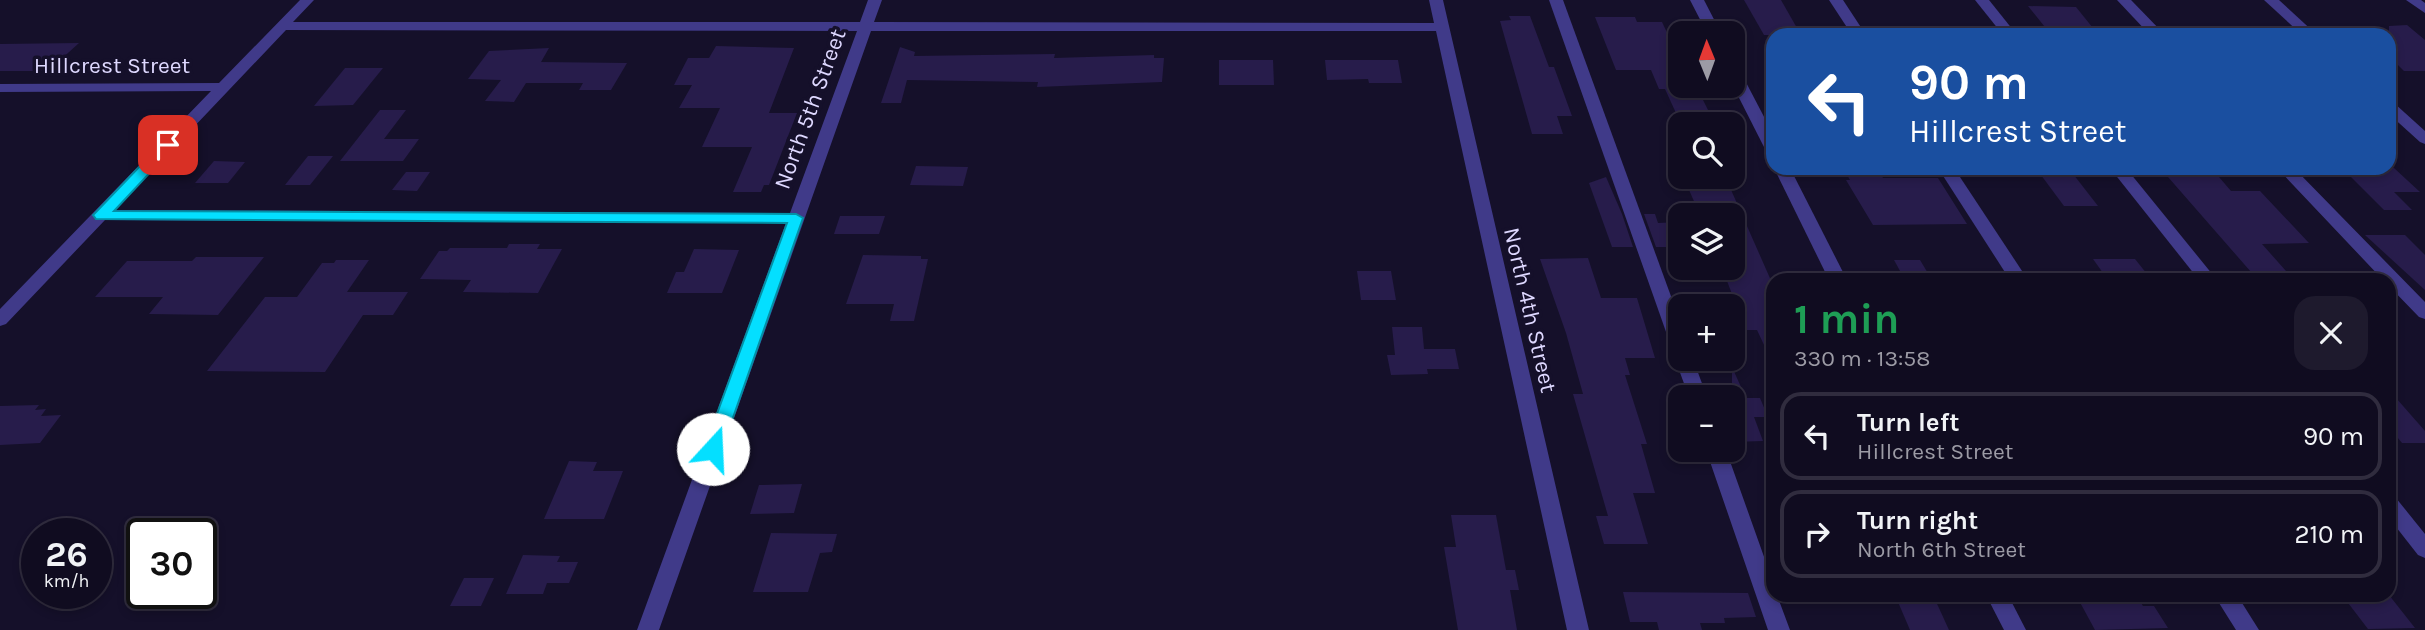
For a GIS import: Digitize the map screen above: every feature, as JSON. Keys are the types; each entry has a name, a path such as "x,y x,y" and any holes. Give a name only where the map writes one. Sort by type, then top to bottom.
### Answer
{"street":[{"path":"0,320 307,0"},
{"name":"North 5th Street","path":"648,630 875,0"},
{"name":"North 4th Street","path":"1436,0 1578,630"},
{"path":"1556,0 1668,313"},
{"path":"1697,0 1708,21"},
{"path":"1836,0 1854,28"},
{"path":"1982,0 2004,28"},
{"path":"2124,0 2151,28"},
{"path":"2271,0 2302,28"},
{"path":"2413,0 2425,9"},
{"path":"282,26 1443,27"},
{"name":"Hillcrest Street","path":"0,88 224,87"},
{"path":"1745,94 1766,135"},
{"path":"2396,112 2425,139"},
{"path":"1786,175 1834,273"},
{"path":"1951,175 2014,273"},
{"path":"2124,175 2202,273"},
{"path":"2292,175 2386,273"},
{"path":"101,215 796,218"},
{"path":"2396,283 2425,313"},
{"path":"1720,462 1766,593"},
{"path":"2396,513 2425,549"},
{"path":"1769,602 1779,630"},
{"path":"2001,602 2015,630"},
{"path":"2230,602 2248,630"}],"building":[{"path":"1744,0 1781,0 1797,28 1766,28 1764,35"},
{"path":"2028,6 2076,7 2093,28 2046,28"},
{"path":"1509,16 1530,16 1549,67 1554,67 1572,116 1557,116 1563,134 1532,134 1500,21 1511,20"},
{"path":"1595,17 1635,17 1637,22 1662,22 1668,35 1668,96 1665,89 1659,89 1651,70 1616,70"},
{"path":"2407,25 2425,40 2425,71 2404,71 2396,64 2396,28 2389,26"},
{"path":"79,43 48,71 0,71 0,44"},
{"path":"716,46 794,48 769,113 797,113 769,185 764,185 761,192 733,192 752,147 702,147 720,108 679,108 692,85 674,85 688,58 709,58"},
{"path":"900,47 915,52 914,56 1055,54 1054,58 1154,55 1154,58 1164,58 1162,82 1037,87 1038,82 907,80 901,103 881,103"},
{"path":"549,48 541,62 627,63 611,90 579,90 583,83 526,83 514,102 485,101 501,80 468,79 489,51"},
{"path":"1219,60 1273,60 1274,85 1219,85"},
{"path":"1325,60 1398,60 1402,83 1369,83 1368,79 1327,80"},
{"path":"345,68 383,68 353,105 314,106"},
{"path":"1669,98 1702,98 1709,112 1676,112"},
{"path":"380,110 406,110 384,139 419,139 403,161 340,161"},
{"path":"308,156 333,156 310,185 285,185"},
{"path":"214,161 245,162 228,183 195,183"},
{"path":"916,166 968,167 963,186 910,185"},
{"path":"2396,170 2420,192 2394,192 2412,210 2384,210 2349,175 2396,175"},
{"path":"406,172 430,172 417,191 392,190"},
{"path":"1847,175 1938,178 1967,224 1873,225 1846,180 1850,180"},
{"path":"2041,175 2074,175 2098,206 2064,206"},
{"path":"1606,177 1633,247 1612,247 1589,183"},
{"path":"2168,177 2219,177 2231,191 2260,191 2309,243 2262,244 2288,273 2252,273"},
{"path":"1689,189 1731,189 1737,203 1695,203"},
{"path":"1644,214 1655,214 1658,223 1668,223 1668,247 1656,247"},
{"path":"840,216 885,216 879,234 834,234"},
{"path":"1745,222 1768,273 1766,349 1757,330 1745,330 1745,294 1732,294 1727,280 1745,280"},
{"path":"2365,235 2405,235 2425,255 2425,290"},
{"path":"509,244 540,244 537,249 562,249 538,293 463,292 471,280 420,279 439,251 447,251 450,248 507,248"},
{"path":"694,249 739,250 722,293 667,293 676,272 684,272"},
{"path":"863,255 921,256 921,259 928,259 914,321 890,321 894,304 846,304"},
{"path":"196,257 264,257 218,315 149,314 163,297 95,297 127,261 192,261"},
{"path":"1588,258 1601,298 1637,298 1655,358 1625,358 1630,375 1625,375 1647,444 1641,444 1655,493 1633,493 1648,544 1604,544 1596,516 1608,516 1573,394 1583,394 1566,333 1540,259"},
{"path":"2093,259 2135,259 2146,273 2103,273"},
{"path":"336,260 369,260 347,292 408,292 393,315 363,315 325,372 207,371 265,297 297,297 322,263 334,263"},
{"path":"1894,260 1920,260 1928,273 1901,273"},
{"path":"1357,271 1391,271 1396,300 1361,300"},
{"path":"1392,327 1422,327 1424,349 1455,349 1459,369 1427,369 1428,374 1391,375 1387,355 1395,355"},
{"path":"1734,371 1740,385 1732,385"},
{"path":"1745,396 1760,398 1766,412 1766,417 1754,417 1763,441 1745,442"},
{"path":"2396,398 2425,431 2425,443 2402,443 2396,436"},
{"path":"39,405 35,410 46,409 41,416 61,415 40,443 0,445 0,406"},
{"path":"569,461 597,462 593,471 623,471 604,519 544,519"},
{"path":"802,484 794,513 750,514 759,485"},
{"path":"1451,515 1496,515 1506,570 1515,570 1519,590 1510,590 1517,630 1458,630 1444,547 1456,547"},
{"path":"771,533 837,534 832,552 820,553 808,592 753,592"},
{"path":"523,555 560,556 557,562 578,562 569,583 547,583 543,594 506,594"},
{"path":"464,578 494,578 481,606 450,606"},
{"path":"1623,592 1748,593 1756,617 1724,618 1725,623 1700,623 1702,630 1659,630 1657,622 1630,622"},
{"path":"1898,602 1936,602 1949,630 1910,630"},
{"path":"2080,602 2140,602 2143,606 2154,606 2168,628 2095,630"},
{"path":"2347,602 2395,602 2415,628 2368,629"}],"route":[{"path":"168,145 101,215 796,218 713,449"}]}
